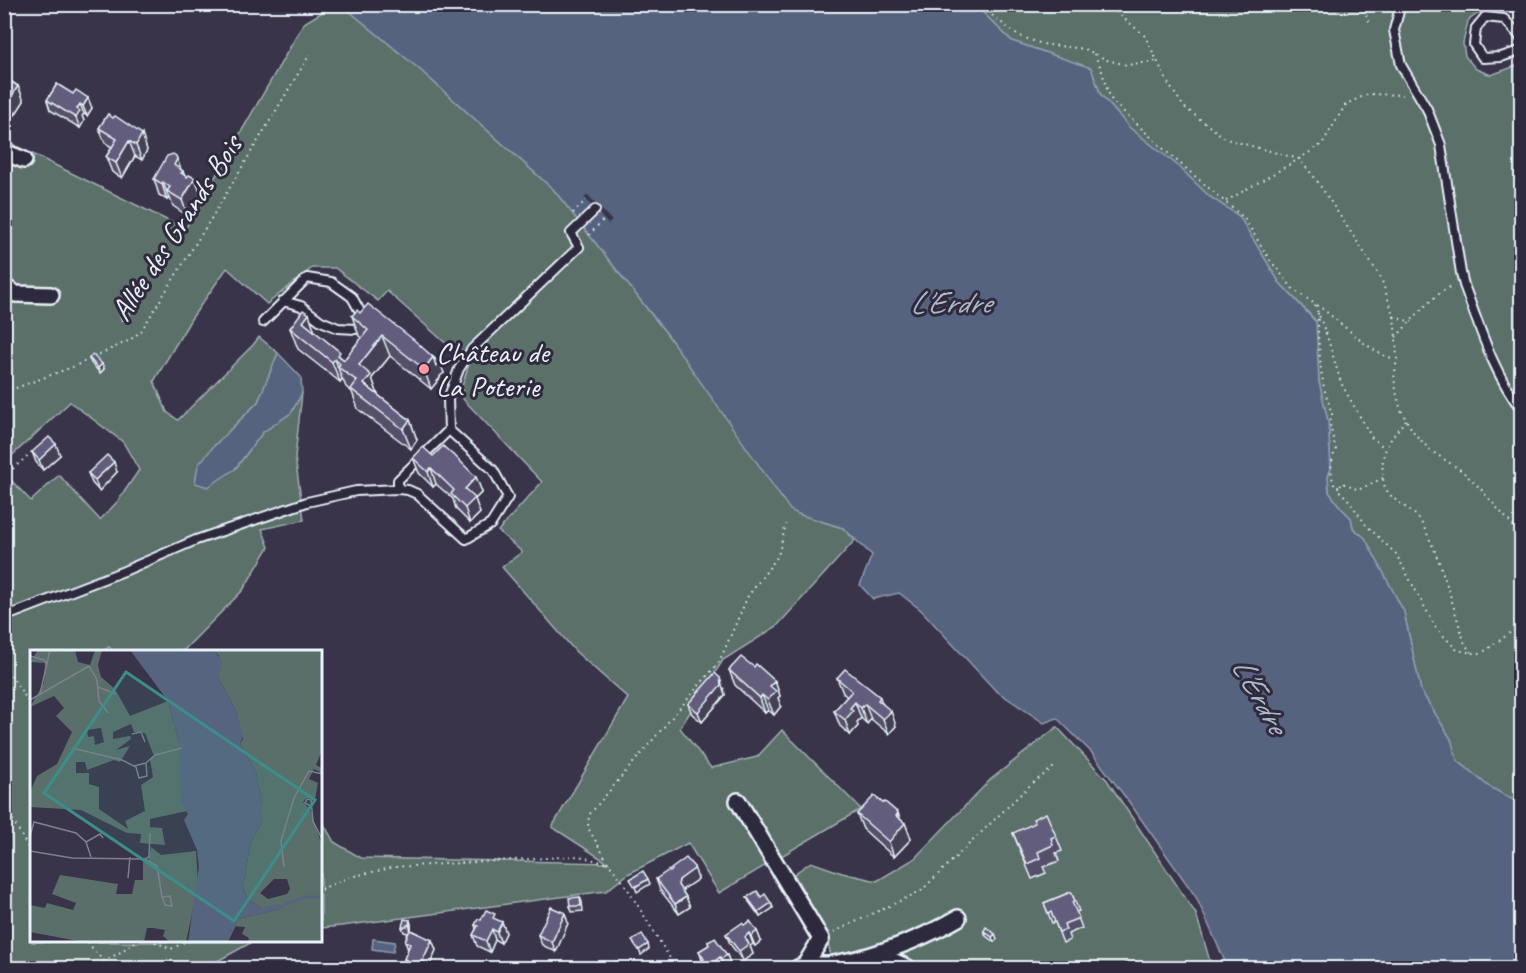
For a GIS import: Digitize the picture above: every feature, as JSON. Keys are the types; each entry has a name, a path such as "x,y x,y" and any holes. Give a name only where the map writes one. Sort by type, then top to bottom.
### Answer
{"street":[{"path":"4,152 24,160"},
{"path":"4,287 16,294 51,295"},
{"path":"738,801 821,939 802,967"},
{"path":"802,967 828,965 887,951 934,932 958,918"},
{"path":"858,958 896,962 908,969"}],"lane":[{"path":"1401,4 1394,30 1401,65 1427,109 1441,145 1464,285 1491,358 1509,394 1521,410"},
{"path":"1520,34 1504,19 1485,18 1476,28 1474,45 1483,58 1501,57 1521,50"},
{"path":"4,617 124,571 196,540 307,502 356,492 408,490 417,494 466,539 491,524 508,497 493,470 449,430 447,399 459,369 472,350 579,247 571,233 596,210"},
{"path":"263,322 307,278 331,282 352,297 363,317"},
{"path":"283,301 301,306 321,321 338,328 356,329"},
{"path":"398,489 398,480 449,430"}],"path":[{"path":"978,4 1017,35 1042,44 1085,49 1107,60 1126,64 1157,61"},
{"path":"989,13 999,4"},
{"path":"1007,4 1017,9 1031,4"},
{"path":"1107,4 1145,36 1169,85 1184,107 1226,139 1299,159 1315,177 1381,278 1394,317 1396,337 1394,378 1397,396 1406,420 1430,450 1462,471 1513,526 1521,528"},
{"path":"1361,4 1371,25"},
{"name":"Allée des Grands Bois","path":"4,390 16,388 75,366 130,340 141,331 220,205 310,54"},
{"path":"1094,54 1112,101 1169,154 1244,218 1270,260 1294,290 1324,310 1364,343 1382,355 1396,359"},
{"path":"1226,201 1322,144 1346,104 1368,94 1419,96"},
{"path":"573,213 586,200"},
{"path":"589,235 604,219"},
{"path":"1396,337 1433,298 1448,287 1464,285"},
{"path":"1315,305 1341,382 1372,438 1385,448"},
{"path":"1318,313 1321,370 1332,414 1330,425 1336,450 1333,455 1331,472 1335,487 1341,487"},
{"path":"1394,317 1412,322"},
{"path":"1406,420 1385,448 1382,464 1384,486 1393,498 1419,519 1437,555 1465,644 1472,653"},
{"path":"4,477 35,449"},
{"path":"1383,478 1358,490 1341,483 1340,492 1366,525 1396,554 1436,628 1457,650 1482,653 1521,624"},
{"path":"676,969 588,828 589,816 719,662 748,596 778,556 786,524"},
{"path":"4,665 30,704"},
{"path":"821,939 921,891 1028,787 1054,767"},
{"path":"4,804 30,851"},
{"path":"322,889 350,877 395,867 579,856 609,864"},
{"path":"89,943 104,961 134,943"},
{"path":"158,943 171,950 183,943"}],"green space":[{"path":"334,5 342,5 418,68 554,190 667,334 798,514 843,528 855,540 777,626 723,660 680,728 711,768 757,757 782,730 861,809 719,893 688,843 628,874 606,891 322,928 322,821 334,842 361,858 608,863 552,827 628,698 576,652 502,567 522,552 498,531 542,482 463,399 462,386 469,364 387,291 378,301 335,268 312,268 267,304 227,268 191,319 154,381 167,412 178,420 259,337 278,353 258,402 213,447 235,469 263,432 291,413 302,393 295,457 304,520 262,529 269,547 243,590 184,650 112,650 109,647 105,650 30,650 30,943 250,943 205,968 5,968 5,474 31,501 59,475 100,520 118,501 139,470 123,442 70,402 5,462 4,140 185,229 304,23"},
{"path":"975,5 1488,5 1468,21 1463,43 1465,56 1476,69 1491,75 1518,65 1522,67 1521,801 1515,801 1488,786 1457,760 1451,739 1421,691 1404,612 1365,538 1353,528 1351,518 1329,492 1328,476 1331,468 1328,421 1319,382 1316,321 1279,282 1239,216 1210,197 1177,165 1130,128 1101,95 1091,68 1012,41"},
{"path":"1057,727 1107,780 1196,914 1212,968 832,968 823,926 794,874 811,862 842,873 877,881 914,859 990,780"}],"water":[{"name":"L'Erdre","path":"342,5 975,5 1012,41 1091,68 1101,95 1130,128 1177,165 1210,197 1239,216 1279,282 1316,322 1319,382 1328,421 1331,468 1328,476 1329,492 1351,518 1353,528 1365,538 1404,612 1421,691 1451,739 1457,760 1488,786 1515,801 1521,801 1521,968 1228,968 1196,897 1092,753 1057,718 1044,723 995,690 921,610 899,593 873,599 860,585 872,555 843,528 790,510 667,334 554,190 418,68"},
{"path":"278,353 301,377 302,393 291,413 263,432 235,469 208,487 195,483 198,465 258,402"},
{"path":"373,939 395,942 393,952 372,949"}],"pier":[{"path":"588,195 612,221 608,224 584,198"}],"building":[{"path":"4,77 18,86 10,99 4,96"},
{"path":"57,84 73,94 76,90 88,98 83,106 80,104 77,109 80,111 76,118 47,100"},
{"path":"108,114 113,118 115,116 142,134 136,145 129,141 116,163 106,157 117,139 99,128"},
{"path":"173,154 177,159 174,165 183,171 181,173 195,178 182,200 167,191 170,187 154,179 167,156"},
{"path":"123,302 129,303 126,316 120,314"},
{"path":"368,304 433,357 424,369 382,336 359,365 371,375 364,384 410,420 403,429 351,389 357,381 338,367 340,364 335,359 332,362 290,328 303,310 309,314 303,322 340,352 338,355 344,360 368,330 352,316 357,310 360,313"},
{"path":"93,355 102,364 98,368 89,358"},
{"path":"49,437 56,444 39,460 32,452"},
{"path":"443,446 476,477 465,489 475,498 465,508 451,494 454,490 431,468 428,472 413,458 423,447 433,456"},
{"path":"107,455 114,462 95,480 88,473"},
{"path":"741,657 754,667 756,664 775,681 770,686 776,691 768,700 762,695 760,698 729,670"},
{"path":"845,669 880,697 878,700 891,711 883,719 865,704 861,708 855,702 850,708 853,711 845,720 834,711 852,691 837,678"},
{"path":"715,673 720,678 721,685 698,712 688,704"},
{"path":"874,796 898,813 896,816 905,823 889,842 857,814"},
{"path":"1046,813 1056,836 1051,838 1053,845 1038,852 1040,858 1027,864 1013,833 1035,823 1033,819"},
{"path":"686,858 694,869 679,880 678,885 686,897 675,904 656,879 669,870 670,872"},
{"path":"643,871 648,879 635,887 630,879"},
{"path":"757,891 761,897 765,894 771,903 758,912 747,897"},
{"path":"1071,892 1075,901 1072,902 1079,918 1064,924 1066,930 1059,932 1051,912 1048,913 1044,903"},
{"path":"580,897 581,906 570,906 569,898"},
{"path":"551,907 565,913 552,942 538,935"},
{"path":"486,910 495,914 493,918 502,922 497,932 492,929 486,941 473,935 478,926 475,925 478,919 481,920"},
{"path":"404,919 410,920 407,927 402,927"},
{"path":"750,921 757,931 745,937 749,944 739,951 726,934 742,923 744,925"},
{"path":"986,927 995,934 992,937 984,931"},
{"path":"410,930 432,940 420,966 404,959 410,944 405,941"},
{"path":"642,934 648,944 639,950 632,941"},
{"path":"715,938 727,955 703,969 699,962 704,959 699,951"},
{"path":"616,961 627,969 611,969"},
{"path":"1126,963 1129,969 1115,969"}],"place":[{"name":"Château de La Poterie","path":"424,369"}]}
